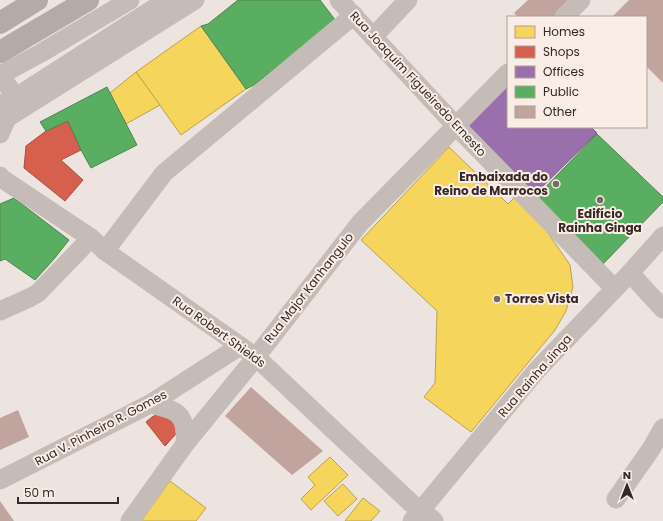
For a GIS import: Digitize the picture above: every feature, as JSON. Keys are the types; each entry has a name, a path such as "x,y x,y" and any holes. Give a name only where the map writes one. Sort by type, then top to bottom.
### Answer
{"main road":[{"path":"0,23 38,0"},
{"path":"0,52 88,0"}],"street":[{"path":"16,97 2,78 4,73 130,0"},
{"path":"0,127 4,103 16,97 167,0"},
{"path":"0,134 7,118 195,0"},
{"name":"Rua Joaquim Figueiredo Ernesto","path":"339,0 456,126 614,288"},
{"path":"373,37 408,0"},
{"path":"565,16 581,0"},
{"path":"105,250 164,173 354,15"},
{"name":"Rua Major Kanhangulo","path":"130,521 185,444 256,357 360,223 507,75"},
{"name":"Rua Robert Shields","path":"0,174 256,357 411,503 422,517"},
{"name":"Rua Rainha Jinga","path":"422,517 537,370 663,236"},
{"path":"0,311 38,293 91,238"},
{"path":"630,272 663,309"},
{"name":"Rua V. Pinheiro R. Gomes","path":"0,480 150,404 240,346"},
{"path":"150,404 166,407 178,413 186,428 185,444"},
{"path":"616,499 651,450 663,428"}],"building: Homes":[{"path":"201,26 246,89 181,135 136,72"},
{"path":"136,72 160,105 126,124 110,93"},
{"name":"Torres Vista","path":"449,147 508,204 515,197 548,233 570,265 573,287 566,311 555,330 471,432 424,397 435,383 437,311 361,240"},
{"path":"330,457 348,475 311,510 301,499 315,485 308,477"},
{"path":"170,481 206,508 196,521 141,521"},
{"path":"343,484 357,499 338,516 324,501"},
{"path":"363,498 380,511 371,521 345,521"}],"building: Shops":[{"path":"68,121 81,150 61,160 83,180 65,201 24,168 26,146 46,131"},
{"path":"160,413 179,426 176,434 165,446 146,422"}],"building: Offices":[{"path":"507,87 507,128 592,128 597,133 533,196 465,128"}],"building: Public":[{"path":"238,0 320,0 336,21 254,85 246,89 201,26 208,24"},
{"path":"107,87 137,145 91,168 68,121 46,131 40,122"},
{"name":"Edifício Rainha Ginga","path":"597,134 663,197 663,202 603,264 535,198"},
{"path":"14,198 69,240 35,280 5,259 0,261 0,204"}],"building: Other":[{"path":"528,0 572,0 555,16 517,16 514,13"},
{"path":"629,0 663,0 663,83 647,67 647,16 613,16"},
{"path":"251,387 323,451 292,475 225,416"},
{"path":"18,410 29,437 0,450 0,418"},
{"path":"0,501 14,521 0,521"}],"place":[{"name":"Embaixada do Reino de Marrocos","path":"556,184"},
{"name":"Edifício Rainha Ginga","path":"600,200"},
{"name":"Torres Vista","path":"497,299"}]}
